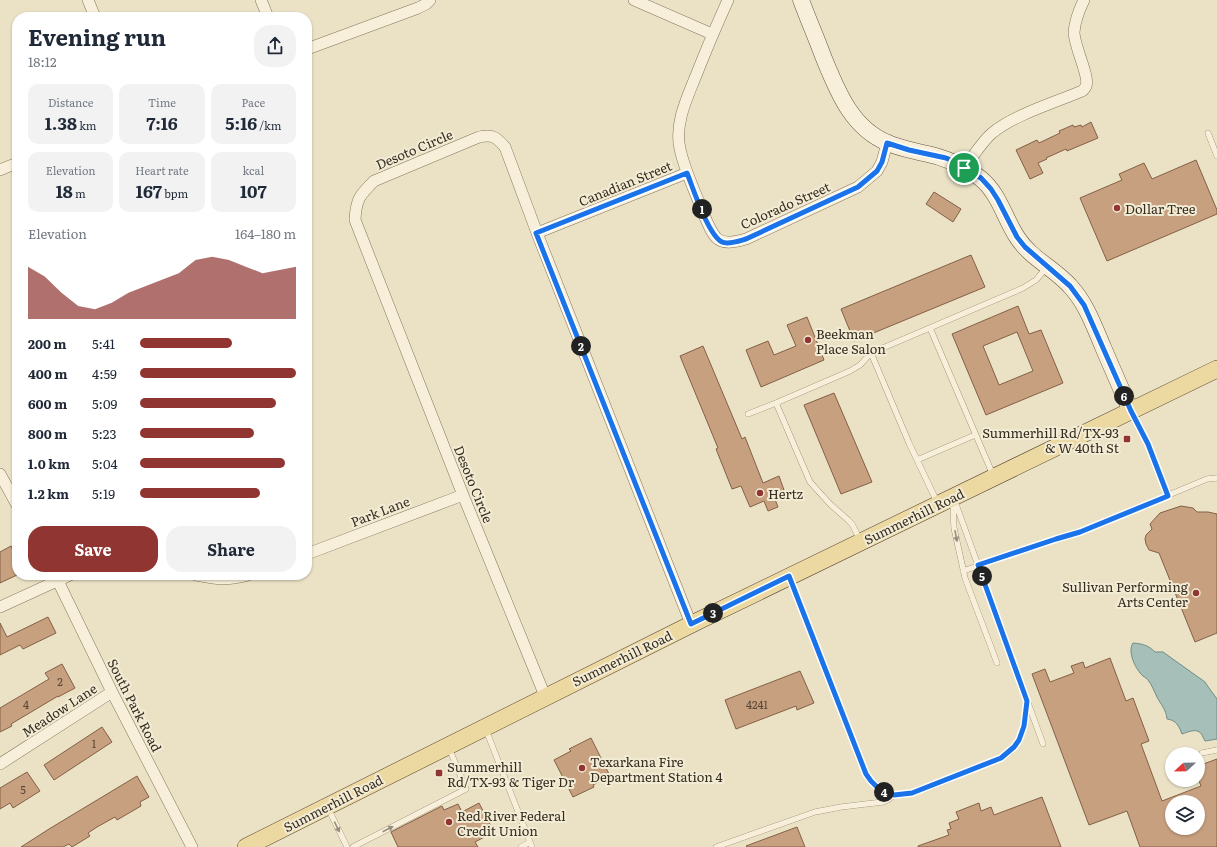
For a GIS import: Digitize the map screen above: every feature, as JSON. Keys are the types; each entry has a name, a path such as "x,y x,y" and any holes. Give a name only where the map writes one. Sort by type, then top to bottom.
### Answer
{"main road":[{"name":"Summerhill Road","path":"246,847 691,624 1217,369"}],"street":[{"path":"88,0 93,12"},
{"path":"261,0 266,12"},
{"path":"312,47 418,8 430,0"},
{"path":"634,0 712,34"},
{"name":"Canadian Street","path":"536,233 687,173 679,148 679,128 685,106 712,34 728,0"},
{"path":"801,0 836,87 846,106 857,121 867,131 887,143 909,150 946,158 981,178 998,200 1017,237 1033,255 1070,286 1084,305 1131,411"},
{"path":"964,168 990,135 1005,124 1082,91 1086,86 1086,77 1079,57 1074,33 1078,11 1084,0"},
{"name":"Desoto Circle","path":"545,696 533,670 463,495 355,220 356,206 362,192 374,181 479,137 488,135 496,138 505,147 536,233 691,624"},
{"name":"Colorado Street","path":"687,173 715,237 723,243 733,243 746,239 858,187 877,171 882,162 887,143"},
{"path":"0,170 12,165"},
{"path":"0,474 12,496"},
{"name":"Park Lane","path":"312,552 463,495"},
{"path":"0,608 52,580"},
{"name":"South Park Road","path":"57,580 112,692 192,847"},
{"name":"Meadow Lane","path":"0,764 112,692"}],"lane":[{"path":"1208,133 1217,156"},
{"path":"748,414 850,371 860,365 871,353 1023,288 1036,280 1047,266"},
{"path":"930,328 994,477"},
{"path":"871,353 917,460 946,500 978,565 1043,744"},
{"path":"776,402 810,482 830,504 852,524 861,542"},
{"path":"1131,411 1148,444 1168,496"},
{"path":"917,460 975,435"},
{"path":"963,571 1080,532 1207,479 1217,478"},
{"path":"946,500 968,587 997,663"},
{"path":"789,576 866,774 878,788 887,793 894,795 912,793 1001,758 1014,747 1019,740 1024,726 1027,701"},
{"path":"484,727 531,845 521,847"},
{"path":"353,847 466,789 448,746"},
{"path":"1205,752 1217,750"},
{"path":"716,847 804,815 841,806 883,802 894,795"},
{"path":"327,806 347,847"}],"water":[{"path":"1133,643 1145,645 1155,652 1163,652 1205,682 1217,699 1217,739 1205,741 1198,731 1190,731 1182,734 1177,724 1167,719 1151,684 1140,673 1133,661 1131,647"}],"building":[{"path":"1091,122 1098,138 1067,151 1066,149 1046,158 1047,159 1038,163 1043,173 1030,179 1016,150 1037,140 1039,143 1060,133 1059,131 1073,125 1074,127 1081,125 1082,127"},
{"path":"1196,160 1217,210 1217,214 1107,261 1080,198 1122,180 1119,174 1144,163 1152,179"},
{"path":"934,192 961,209 953,222 926,204"},
{"path":"971,255 985,287 854,341 841,309"},
{"path":"1018,306 1029,334 1041,330 1063,383 986,415 952,334","holes":["1017,332 1033,371 999,385 983,346"]},
{"path":"807,317 824,360 761,387 746,350 768,341 774,355 796,346 787,325"},
{"path":"703,346 742,439 745,437 763,483 779,476 784,490 773,494 778,507 768,511 764,501 750,507 741,486 732,489 716,449 718,448 680,356"},
{"path":"834,393 872,482 841,494 804,405"},
{"name":"Sullivan Performing Arts Center","path":"1181,506 1193,508 1197,512 1217,514 1217,633 1195,642 1159,553 1149,550 1145,539 1146,535 1152,529 1150,524 1160,513"},
{"path":"11,546 12,548 12,577 0,583 0,552"},
{"path":"48,617 56,633 23,649 20,645 0,655 0,623 7,637"},
{"path":"1110,658 1126,701 1133,698 1149,741 1141,744 1162,801 1165,800 1165,835 1205,835 1205,795 1178,795 1198,787 1205,787 1205,763 1217,759 1217,847 1140,847 1127,811 1089,825 1032,674 1045,669 1050,682 1074,673 1071,666 1083,662 1085,668"},
{"path":"62,664 75,688 58,696 11,724 12,726 0,732 0,708 49,679 45,673"},
{"path":"800,671 814,703 797,710 796,706 736,729 725,700"},
{"path":"102,727 112,742 54,780 44,765"},
{"name":"Texarkana Fire Department Station 4","path":"591,738 610,776 593,785 594,787 573,797 554,760 571,751 569,749"},
{"path":"27,772 40,791 13,808 10,803 0,809 0,788"},
{"path":"137,776 149,797 140,802 141,806 117,820 115,817 97,827 88,833 90,836 72,847 69,844 63,847 21,847 49,829"},
{"path":"1042,797 1061,847 918,847 949,835 947,830 951,829 949,823 959,819 956,812 979,803 981,811 991,807 994,815"},
{"name":"Red River Federal Credit Union","path":"479,803 494,832 475,842 478,847 398,847 391,832 442,806 444,810 458,804 462,812"},
{"path":"797,827 805,847 746,846"}],"place":[{"name":"Dollar Tree","path":"1117,208"},
{"name":"Beekman Place Salon","path":"808,340"},
{"name":"Summerhill Rd/TX-93 & W 40th St","path":"1127,439"},
{"name":"Hertz","path":"760,493"},
{"name":"Sullivan Performing Arts Center","path":"1196,593"},
{"name":"Texarkana Fire Department Station 4","path":"582,768"},
{"name":"Summerhill Rd/TX-93 & Tiger Dr","path":"439,773"},
{"name":"Red River Federal Credit Union","path":"449,822"}],"route":[{"path":"887,143 909,150 946,158 964,168 981,178 991,189 1017,237 1025,247 1070,286 1084,305 1131,411 1148,444 1168,496 1080,532 978,565 1027,701 1024,726 1019,740 1014,747 1001,758 912,793 894,795 878,788 866,774 789,576 691,624 536,233 687,173 715,237 723,243 733,243 746,239 858,187 877,171 882,162 887,143"}]}
